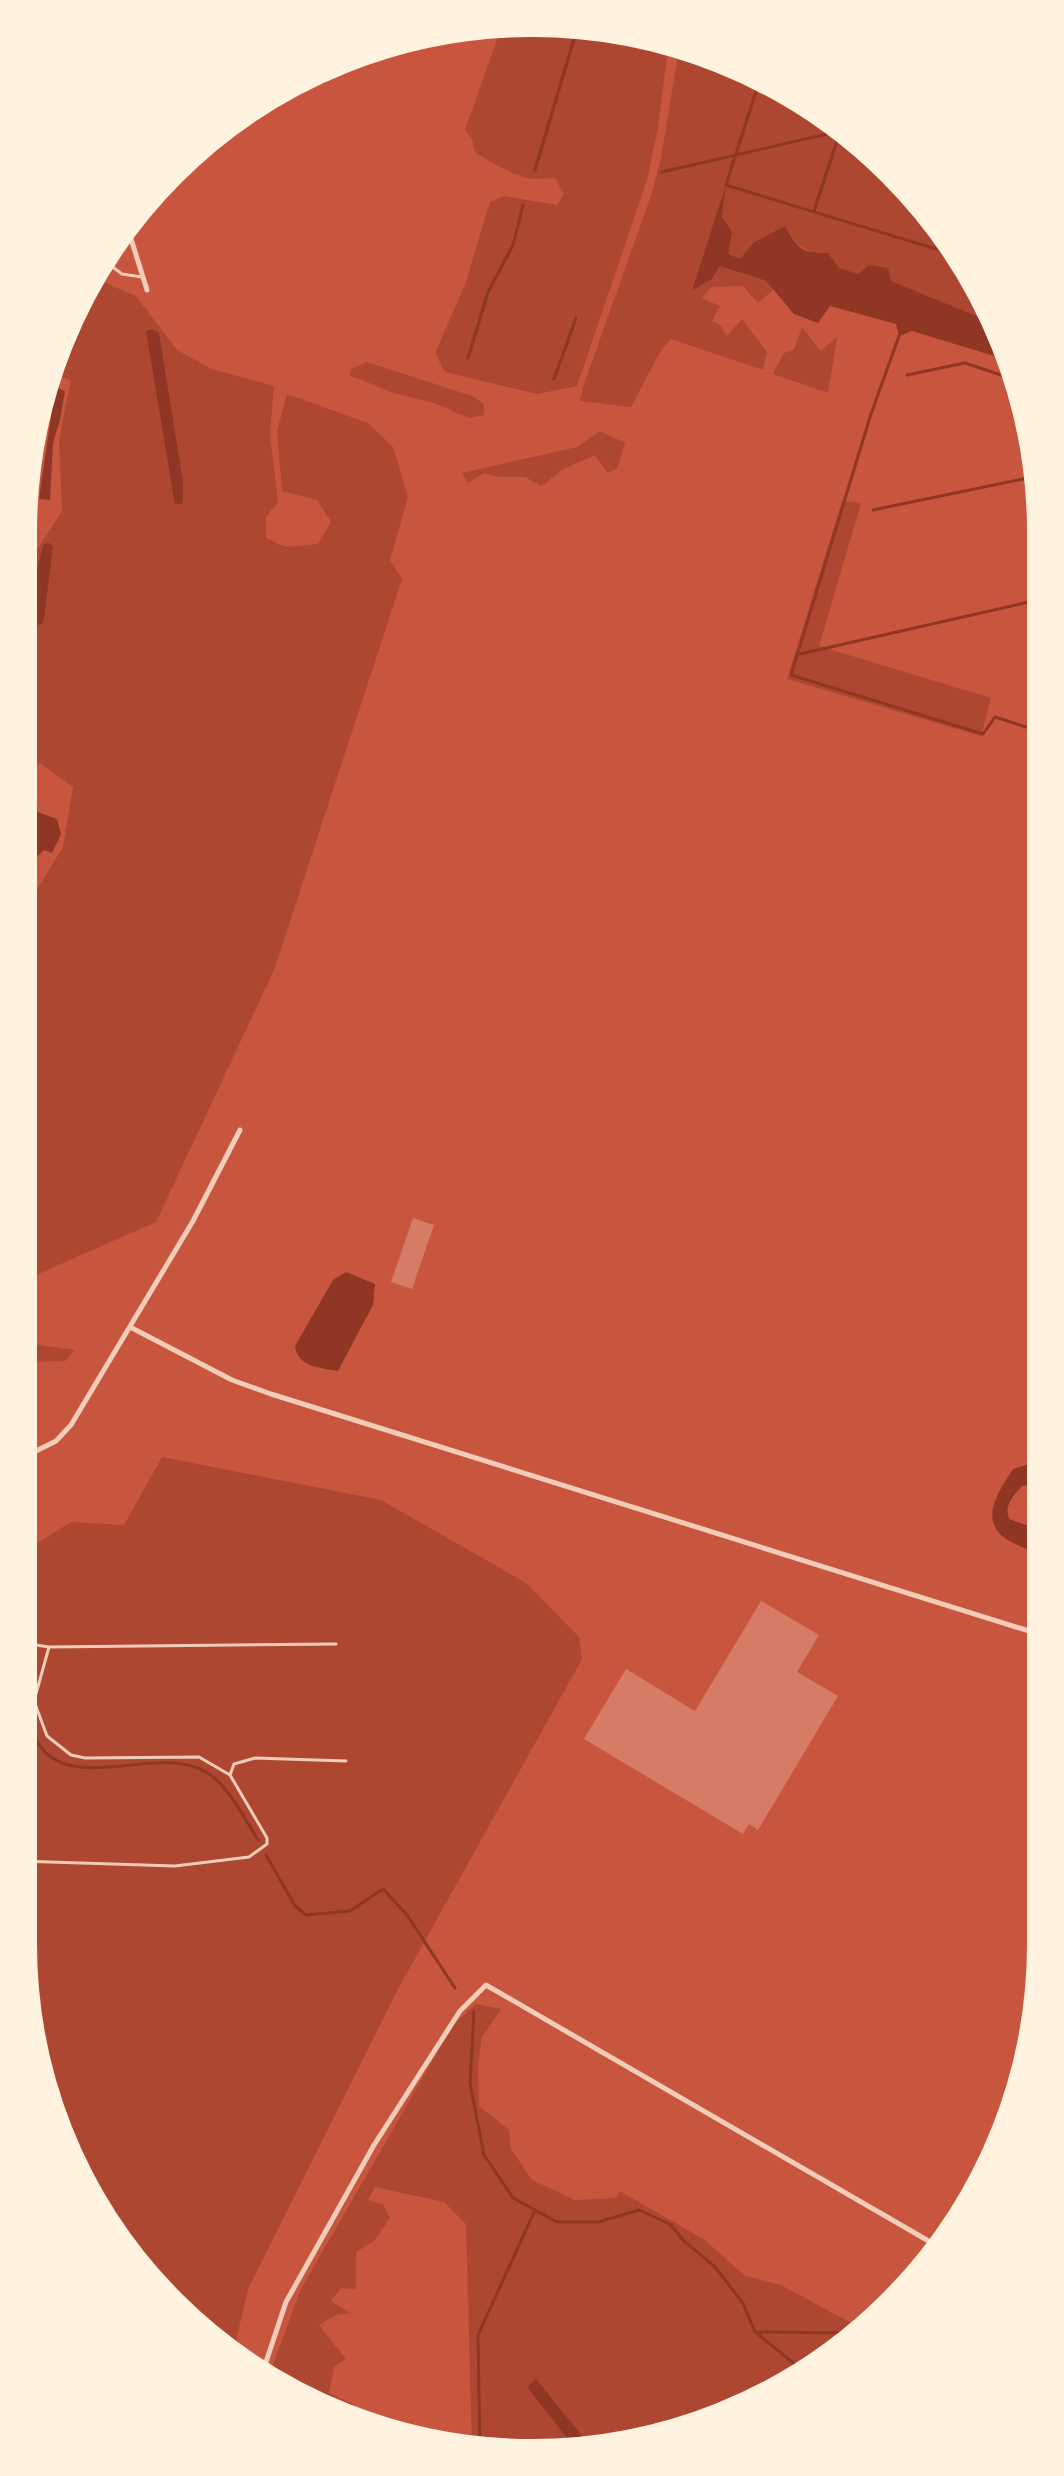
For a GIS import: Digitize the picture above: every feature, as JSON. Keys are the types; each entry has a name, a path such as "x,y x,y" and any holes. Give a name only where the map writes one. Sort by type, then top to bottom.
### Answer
{"street":[{"path":"130,235 147,290"},
{"path":"32,1453 56,1441 71,1425 193,1221 240,1130"},
{"path":"130,1327 232,1380 271,1394 1032,1632"},
{"path":"265,2366 286,2302 374,2145 460,2011 486,1985 932,2243"}],"lane":[{"path":"110,264 122,274 143,277"},
{"path":"32,1637 36,1645 49,1647 336,1644"},
{"path":"32,1861 175,1866 249,1857 267,1844 267,1838 230,1775 199,1757 85,1758 71,1755 47,1736 34,1701 49,1647"},
{"path":"230,1775 234,1764 255,1758 346,1761"}],"shaded area":[{"path":"499,33 597,36 668,51 658,127 647,180 577,386 537,394 445,372 435,353 465,285 490,202 504,196 557,205 564,194 555,178 522,176 475,152 472,139 465,130"},
{"path":"678,54 753,84 810,116 886,178 948,254 986,323 839,268 774,231 754,242 740,260 727,254 732,232 722,216 725,190 692,289 711,280 720,266 766,281 773,290 758,303 743,286 712,287 701,298 720,306 712,321 720,325 727,336 742,319 767,352 763,370 671,339 661,350 631,407 580,401 652,193"},
{"path":"726,185 722,216 732,232 728,254 740,259 754,242 785,226 801,248 828,253 839,268 858,274 869,265 888,268 891,281 981,318 1000,358 912,331 899,336 896,324 830,306 818,323 794,314 766,281 720,266 711,280 692,290"},
{"path":"100,281 136,296 177,350 212,369 274,386 270,433 278,502 266,517 266,538 286,547 318,544 331,522 317,500 282,491 277,431 287,394 368,423 393,447 408,497 390,560 402,579 274,970 156,1222 32,1277 32,889 36,891 63,847 73,787 40,763 32,769 32,569 34,554 62,511 59,440 71,380 57,376 70,341"},
{"path":"802,327 821,351 837,337 828,393 773,374 784,353 794,350"},
{"path":"152,329 159,333 183,482 183,503 175,505 146,331"},
{"path":"367,362 472,396 484,404 484,415 469,418 349,375 352,369"},
{"path":"54,387 65,391 53,443 50,500 39,499 51,417 47,412"},
{"path":"600,431 625,443 617,469 607,473 595,455 562,470 542,486 525,477 499,477 484,473 468,483 462,473 577,447"},
{"path":"842,501 861,503 819,646 991,698 981,736 787,679"},
{"path":"44,544 53,546 44,619 42,624 36,625 32,609 34,586"},
{"path":"32,810 57,819 61,834 52,853 44,850 34,860"},
{"path":"346,1272 375,1284 373,1305 338,1371 324,1369 305,1362 295,1346 333,1280"},
{"path":"32,1344 75,1350 65,1361 32,1362"},
{"path":"162,1457 381,1500 526,1583 579,1637 582,1659 397,1991 248,2289 235,2346 202,2320 156,2274 116,2222 99,2194 59,2105 36,2009 32,1944 32,1546 71,1522 124,1525"},
{"path":"1032,1466 1032,1485 1022,1486 1010,1501 1008,1514 1009,1519 1032,1527 1032,1559 1029,1558 1030,1551 1001,1535 992,1519 995,1501 1013,1469"},
{"path":"476,2004 501,2009 482,2037 478,2065 479,2106 509,2130 511,2149 532,2180 575,2200 616,2198 620,2191 705,2240 745,2276 781,2285 855,2325 782,2377 723,2406 661,2427 565,2443 472,2440 466,2224 444,2202 375,2187 368,2200 383,2204 390,2218 374,2241 356,2252 356,2289 341,2288 331,2301 350,2313 336,2315 319,2325 346,2359 334,2367 329,2393 355,2405 341,2406 272,2371 301,2289 453,2025"},
{"path":"536,2379 586,2441 571,2442 527,2387"}],"building":[{"path":"413,1218 434,1225 412,1289 391,1282"},
{"path":"761,1601 819,1635 797,1672 838,1696 758,1830 749,1824 743,1834 584,1739 626,1669 695,1711"}],"waterway":[{"path":"535,170 576,34"},
{"path":"758,86 726,185 947,252"},
{"path":"662,172 833,133"},
{"path":"814,211 838,137"},
{"path":"468,358 488,292 513,245 523,205"},
{"path":"554,379 576,318"},
{"path":"899,336 871,414 791,675 983,734 995,717 1032,729"},
{"path":"907,375 965,363 1007,377"},
{"path":"873,510 1029,478"},
{"path":"800,654 1032,601"},
{"path":"32,1730 49,1756 68,1765 90,1768 186,1764 206,1772 228,1793 258,1840"},
{"path":"266,1855 295,1906 306,1915 350,1911 383,1889 407,1915 455,1988"},
{"path":"474,2011 470,2083 484,2155 513,2198 557,2222 598,2222 639,2210 670,2224 683,2240 715,2267 743,2303 755,2332 798,2367"},
{"path":"480,2441 478,2335 535,2210"},
{"path":"757,2332 846,2333"}]}
